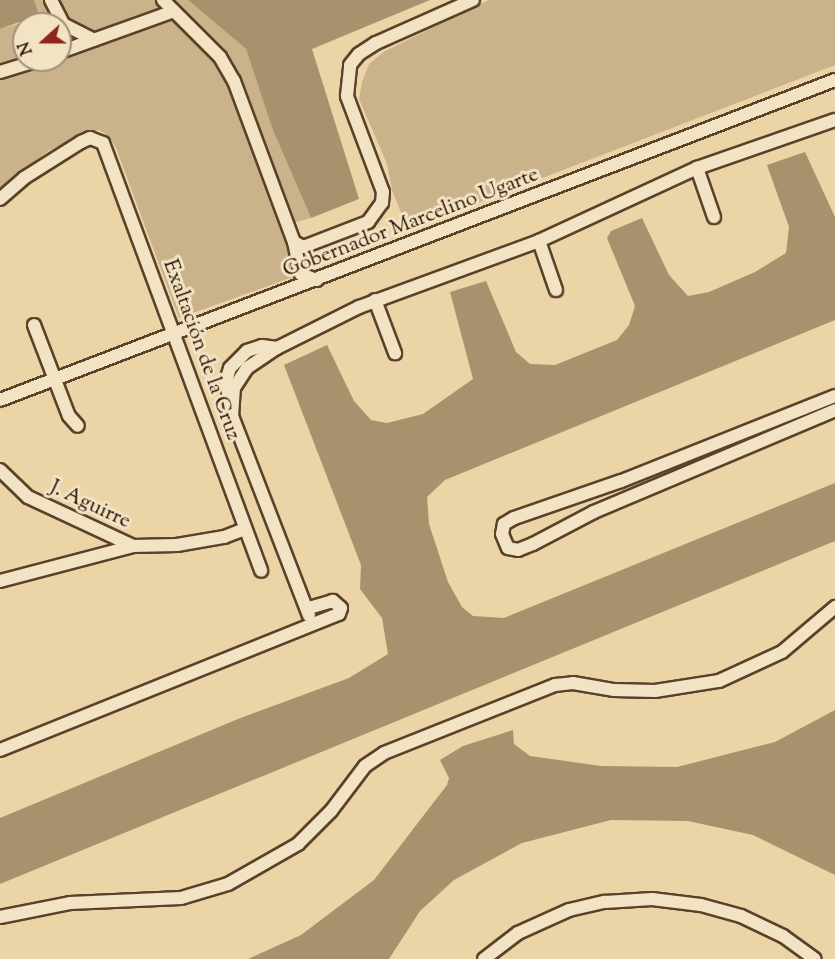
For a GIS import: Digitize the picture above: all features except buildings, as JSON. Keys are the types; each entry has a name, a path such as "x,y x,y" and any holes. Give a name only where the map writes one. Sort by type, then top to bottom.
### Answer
{"street":[{"path":"51,0 63,24 93,40"},
{"path":"163,0 171,12 220,57 234,81 294,242 301,273 317,280"},
{"path":"294,242 303,248 368,222 382,203 383,192 347,96 350,65 359,54 376,44 473,0"},
{"path":"72,48 171,12"},
{"name":"Gobernador Marcelino Ugarte","path":"0,400 835,80"},
{"path":"304,626 308,608 232,416 225,381 230,368 248,351 262,346 277,348 375,300 539,241 697,168 835,120"},
{"name":"Exaltación de la Cruz","path":"0,199 24,178 81,142 90,138 103,143 261,571"},
{"path":"697,168 714,217"},
{"path":"539,241 556,290"},
{"path":"375,300 395,353"},
{"path":"34,325 56,377 69,416 78,426"},
{"path":"835,396 685,456 514,518 504,525 502,534 508,548 525,547 594,512 835,410"},
{"path":"685,456 691,470"},
{"name":"J. Aguirre","path":"0,470 28,497 133,546 177,545 224,537 245,529"},
{"path":"0,581 133,546"},
{"path":"0,750 304,626 339,614 341,608 333,601 308,608"},
{"path":"0,917 70,903 181,898 228,884 298,844 331,811 365,766 384,753 555,685 573,683 655,691 719,681 782,652 835,607"},
{"path":"484,959 518,933 569,910 604,902 652,898 701,904 741,916 783,936 815,959"}],"shaded area":[{"path":"0,0 34,0 38,12 12,12 12,25 0,29"},
{"path":"34,0 188,0 246,49 272,128 311,218 296,222 287,233 298,275 179,318 116,148 109,136 99,130 84,133 47,152 0,188 0,29 12,26 12,72 72,72 72,12 37,12"},
{"path":"188,0 430,0 312,49 359,199 311,218 272,128 246,49"},
{"path":"489,0 835,0 835,65 408,230 392,190 387,164 359,99 362,82 369,64 385,51"},
{"path":"805,152 835,217 835,320 445,480 427,497 429,524 448,582 462,607 473,616 504,618 835,483 835,541 0,884 0,818 238,719 349,678 388,654 382,618 360,589 361,565 284,365 327,345 354,401 371,420 387,423 423,414 473,379 450,292 486,281 516,352 530,364 555,365 617,340 629,325 635,306 607,238 611,231 642,218 669,275 688,296 709,292 755,272 786,253 789,227 767,165"},
{"path":"835,710 835,875 753,835 688,821 611,820 522,843 454,880 420,911 389,959 248,959 301,935 374,880 447,785 449,778 440,760 463,746 513,730 514,744 530,756 601,766 677,767 775,742"}]}
